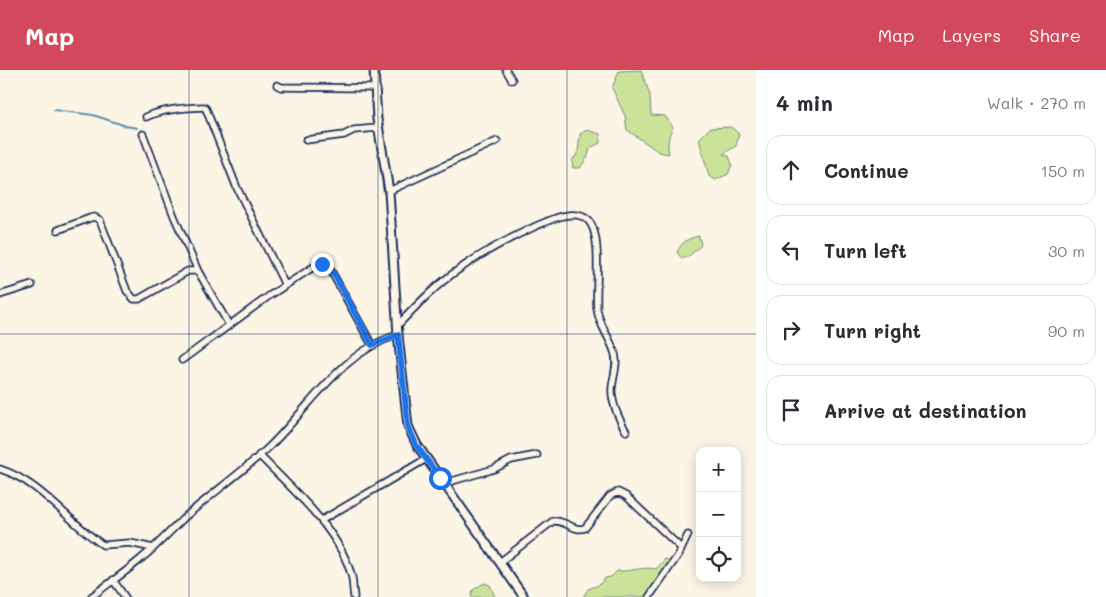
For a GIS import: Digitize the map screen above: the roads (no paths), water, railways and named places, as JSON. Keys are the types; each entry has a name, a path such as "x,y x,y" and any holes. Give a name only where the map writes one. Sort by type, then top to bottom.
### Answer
{"street":[{"path":"374,70 378,128 388,191 397,326 408,426 416,445 445,483 524,597"},
{"path":"506,70 512,80"},
{"path":"277,85 281,87 376,88"},
{"path":"146,117 158,112 195,107 204,107 206,109 237,188 285,286"},
{"path":"306,140 344,135 354,130 378,128"},
{"path":"142,134 198,271 228,326"},
{"path":"388,191 497,141"},
{"path":"397,326 438,286 472,261 515,236 551,220 572,214 580,216 588,220 592,227 597,250 597,309 616,359 612,391 618,417 626,431"},
{"path":"58,230 94,217 100,220 127,291 134,299 140,299 188,271 198,271"},
{"path":"182,360 318,264 326,266 336,278 372,345"},
{"path":"0,295 32,285"},
{"path":"91,597 142,558 187,516 259,456 329,382 358,355 372,345 398,335"},
{"path":"445,483 494,468 511,460 537,455"},
{"path":"259,456 322,520 346,561 352,578 354,597"},
{"path":"322,520 426,459"},
{"path":"0,469 26,482 103,545 130,543 153,548"},
{"path":"500,562 529,538 554,521 561,520 580,530 585,528 610,496 618,492 626,496 681,548"},
{"path":"649,597 688,535"},
{"path":"113,580 125,597"}],"waterway":[{"path":"54,110 93,115 137,128"},
{"path":"375,131 378,151"},
{"path":"379,157 384,193"}]}
